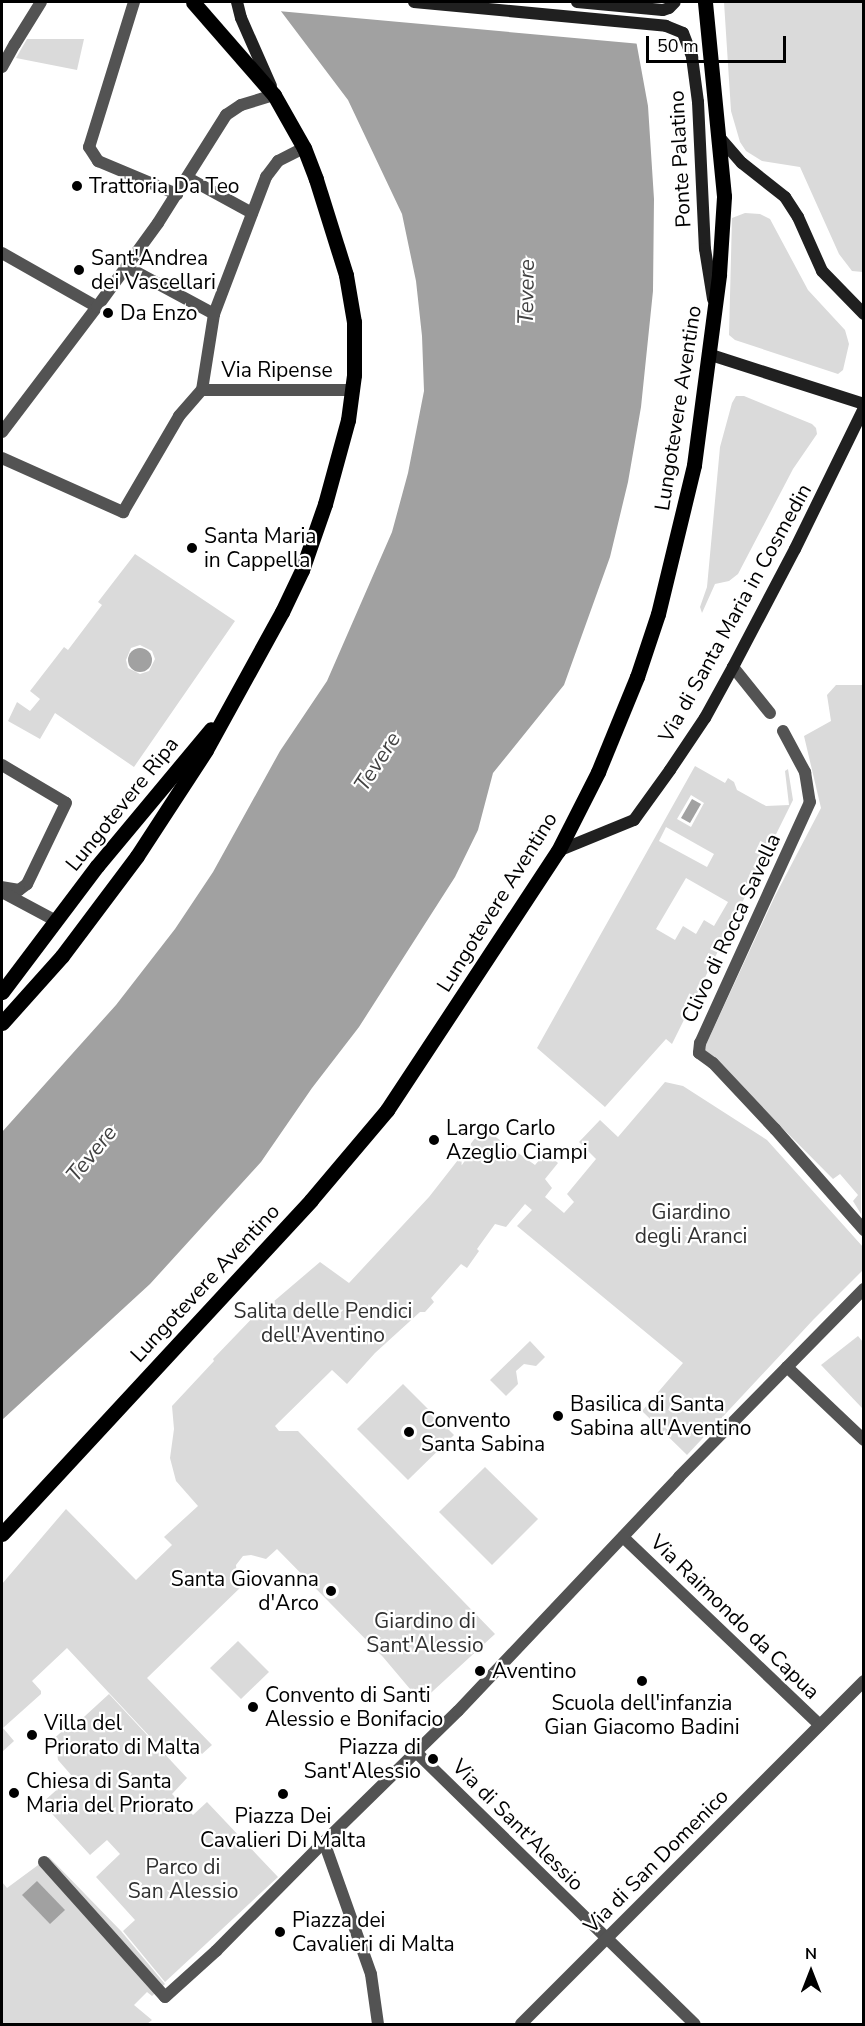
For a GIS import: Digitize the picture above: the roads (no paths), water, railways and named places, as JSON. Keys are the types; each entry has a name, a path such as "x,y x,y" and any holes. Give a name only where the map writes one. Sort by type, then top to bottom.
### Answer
{"main road":[{"name":"Lungotevere Ripa","path":"2,1023 62,956 137,856 206,750 282,612 302,570 343,443 353,390 355,344 348,286 337,243 304,148 274,95 193,2"},
{"path":"237,2 241,18 274,95"},
{"name":"Ponte Palatino","path":"414,2 663,25 678,29 686,35 692,57 702,157 705,249 715,304"},
{"path":"578,2 657,9 669,8 675,2"},
{"name":"Lungotevere Aventino","path":"2,1534 311,1200 387,1110 558,851 598,772 637,677 658,614 694,465 722,247 724,196 705,2"},
{"path":"720,138 742,163 784,197 798,217 822,271 864,314"},
{"path":"708,354 864,406"},
{"name":"Via di Santa Maria in Cosmedin","path":"558,851 634,820 687,746 733,667 795,549 864,406"},
{"name":"Lungotevere Ripa","path":"2,992 97,866 224,716"}],"street":[{"path":"2,67 41,2"},
{"path":"134,2 89,147 98,161 177,194"},
{"path":"2,432 127,267 188,178 226,115 241,105 274,95"},
{"path":"2,458 123,512 184,410 202,390 214,314 270,170 278,161 304,148"},
{"path":"188,178 252,213"},
{"path":"2,253 97,307"},
{"path":"127,267 214,314"},
{"name":"Via Ripense","path":"202,390 353,390"},
{"path":"733,667 770,713"},
{"name":"Clivo di Rocca Savella","path":"783,731 805,772 810,802 700,1043 699,1053 713,1063 768,1122 864,1230"},
{"path":"2,765 66,803 27,884 19,890 2,886"},
{"path":"2,892 56,921"},
{"path":"44,1862 165,1997 216,1951 324,1842 417,1753 680,1477 864,1289"},
{"path":"787,1367 864,1440"},
{"name":"Via Raimondo da Capua","path":"623,1537 820,1725"},
{"name":"Via di San Domenico","path":"521,2025 864,1681"},
{"name":"Via di Sant'Alessio","path":"417,1753 695,2025"},
{"path":"324,1842 371,1974 378,2025"}],"water":[{"name":"Tevere","path":"274,2 629,2 648,106 654,199 653,291 641,407 628,482 610,557 564,685 493,773 478,830 455,877 359,1027 312,1088 261,1162 150,1284 2,1420 2,1132 116,1005 175,929 213,872 280,751 327,681 392,532 408,473 424,391 422,336 416,281 402,214 348,100"},
{"path":"140,648 148,652 152,660 148,668 140,672 132,668 128,660 132,652"},
{"path":"692,799 701,804 690,823 681,818"},
{"path":"37,1881 65,1910 50,1924 22,1895"}],"place":[{"name":"Trattoria Da Teo","path":"77,186"},
{"name":"Sant'Andrea dei Vascellari","path":"79,270"},
{"name":"Da Enzo","path":"108,313"},
{"name":"Santa Maria in Cappella","path":"192,548"},
{"name":"Largo Carlo Azeglio Ciampi","path":"434,1140"},
{"name":"Basilica di Santa Sabina all'Aventino","path":"558,1416"},
{"name":"Convento Santa Sabina","path":"409,1432"},
{"name":"Santa Giovanna d'Arco","path":"331,1591"},
{"name":"Aventino","path":"480,1671"},
{"name":"Scuola dell'infanzia Gian Giacomo Badini","path":"642,1681"},
{"name":"Convento di Santi Alessio e Bonifacio","path":"253,1707"},
{"name":"Villa del Priorato di Malta","path":"32,1735"},
{"name":"Piazza di Sant'Alessio","path":"433,1759"},
{"name":"Chiesa di Santa Maria del Priorato","path":"14,1793"},
{"name":"Piazza Dei Cavalieri Di Malta","path":"283,1794"},
{"name":"Piazza dei Cavalieri di Malta","path":"280,1932"}],"park label":[{"name":"Giardino degli Aranci","path":"691,1224"},
{"name":"Salita delle Pendici dell'Aventino","path":"323,1323"},
{"name":"Giardino di Sant'Alessio","path":"425,1633"},
{"name":"Parco di San Alessio","path":"183,1879"}]}
